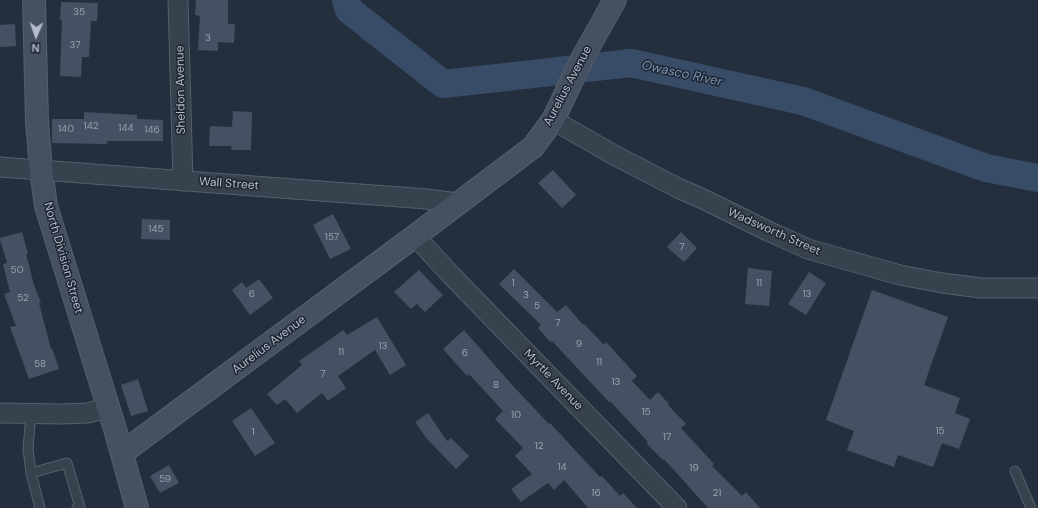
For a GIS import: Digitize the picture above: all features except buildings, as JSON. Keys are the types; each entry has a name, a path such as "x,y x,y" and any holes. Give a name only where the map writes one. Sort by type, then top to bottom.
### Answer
{"street":[{"name":"North Division Street","path":"34,0 37,122 46,206 138,508"},
{"name":"Sheldon Avenue","path":"178,0 183,181"},
{"name":"Aurelius Avenue","path":"122,453 422,243 457,203 532,147 556,114 583,57 610,8"},
{"name":"Wadsworth Street","path":"556,114 614,155 680,189 808,249 942,284 981,288 1038,288"},
{"name":"Wall Street","path":"0,167 427,199 457,203"},
{"name":"Myrtle Avenue","path":"422,243 677,508"},
{"path":"0,413 87,413 108,408"}],"lane":[{"path":"31,413 28,449 31,474 40,508"},
{"path":"31,474 67,463 80,507 77,508"},
{"path":"1015,471 1031,508"}],"waterway":[{"name":"Owasco River","path":"346,0 349,10 443,84 631,63 803,101 986,168 1038,178"}]}
